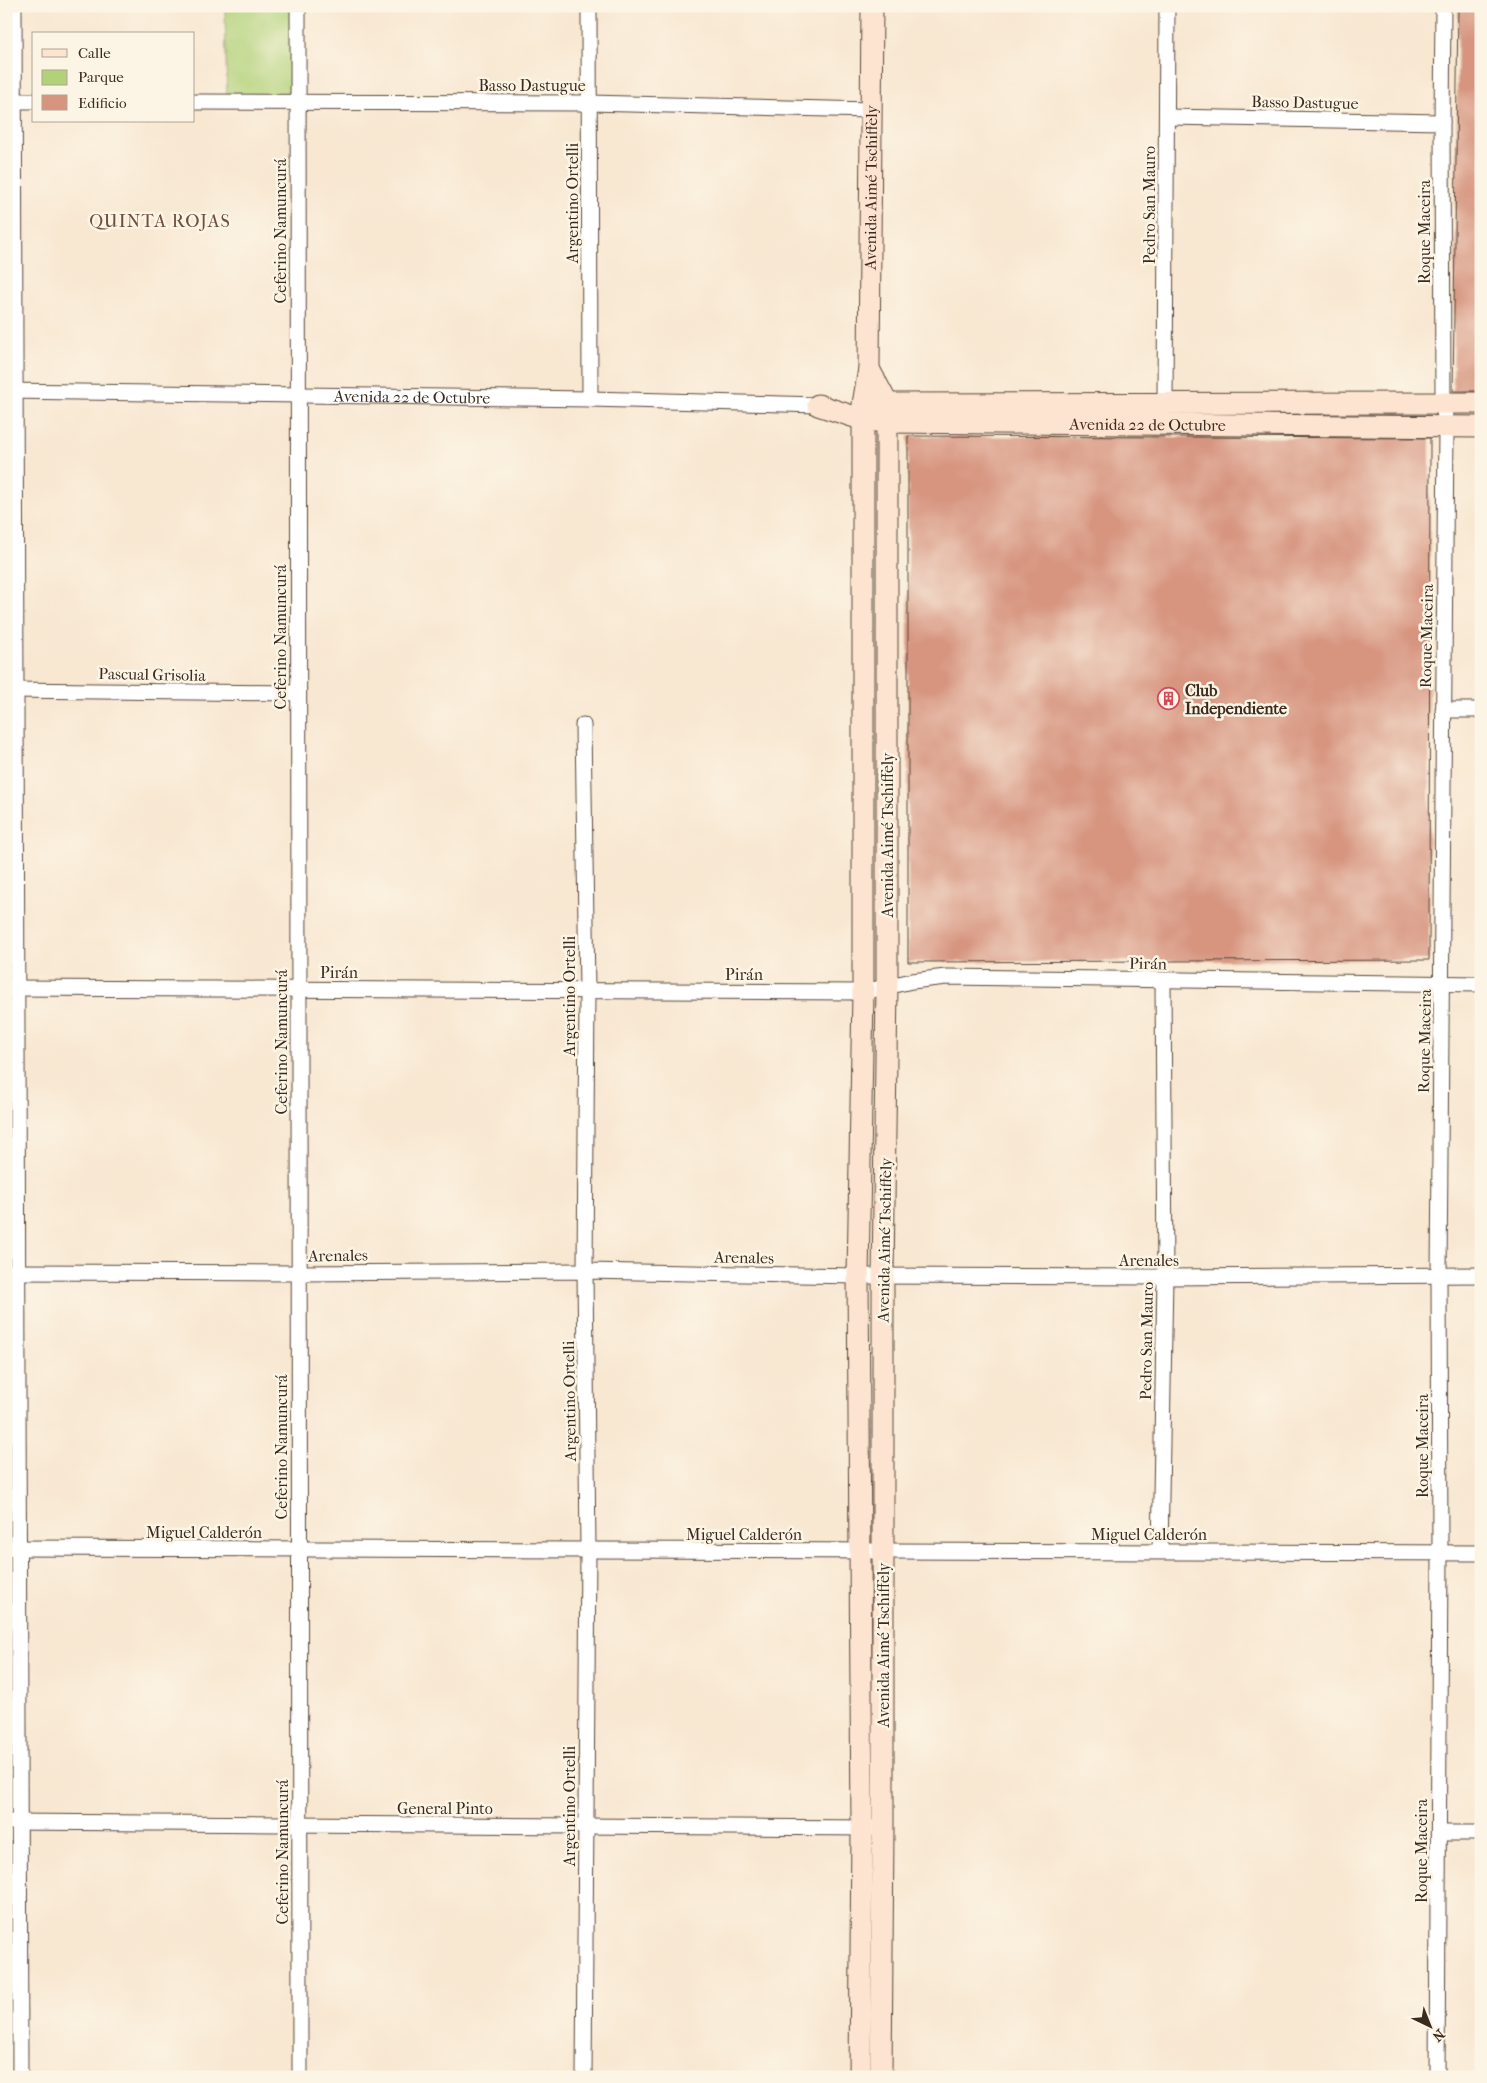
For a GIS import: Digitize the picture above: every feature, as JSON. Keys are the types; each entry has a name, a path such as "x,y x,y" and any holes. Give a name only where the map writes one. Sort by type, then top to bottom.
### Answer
{"main road":[{"name":"Avenida Aimé Tschiffely","path":"860,2077 862,1828 858,1276 863,992 863,412 870,369 872,6"},
{"path":"870,369 887,412"},
{"name":"Avenida 22 de Octubre","path":"818,406 863,412 887,412 1165,405 1481,403"},
{"name":"Avenida Aimé Tschiffely","path":"881,2077 883,1275 887,985 887,412"},
{"name":"Avenida 22 de Octubre","path":"887,412 1481,427"}],"street":[{"path":"14,6 10,101 12,1548 13,1822 20,2077"},
{"name":"Ceferino Namuncurá","path":"298,6 300,2077"},
{"name":"Argentino Ortelli","path":"589,6 590,399"},
{"name":"Pedro San Mauro","path":"1165,405 1168,6"},
{"name":"Roque Maceira","path":"1437,2077 1440,1553 1439,1274 1446,427 1442,403 1444,6"},
{"path":"10,101 32,101"},
{"name":"Basso Dastugue","path":"195,102 589,103 871,110"},
{"name":"Basso Dastugue","path":"1168,117 1442,122"},
{"name":"Avenida 22 de Octubre","path":"11,391 590,399 818,406"},
{"name":"Pascual Grisolia","path":"11,690 298,693"},
{"path":"1443,710 1481,710"},
{"name":"Argentino Ortelli","path":"583,724 587,990 585,1271 588,1550 584,2077"},
{"name":"Pirán","path":"11,988 863,992 887,985 946,977 1481,984"},
{"name":"Pedro San Mauro","path":"1160,1551 1165,1277 1163,981"},
{"name":"Arenales","path":"12,1272 299,1273 585,1271 858,1276 1165,1277 1481,1275"},
{"name":"Miguel Calderón","path":"12,1548 861,1552 1160,1551 1481,1554"},
{"name":"General Pinto","path":"13,1822 883,1829"},
{"path":"1439,1833 1481,1833"}],"green space":[{"path":"225,6 298,6 298,92 227,102"}],"building":[{"path":"1458,6 1481,6 1481,391 1453,391"},
{"name":"Club Independiente","path":"908,436 1430,438 1429,960 908,962"}],"place":[{"name":"Club Independiente","path":"1169,699"}],"district":[{"name":"QUINTA ROJAS","path":"160,221"}]}
